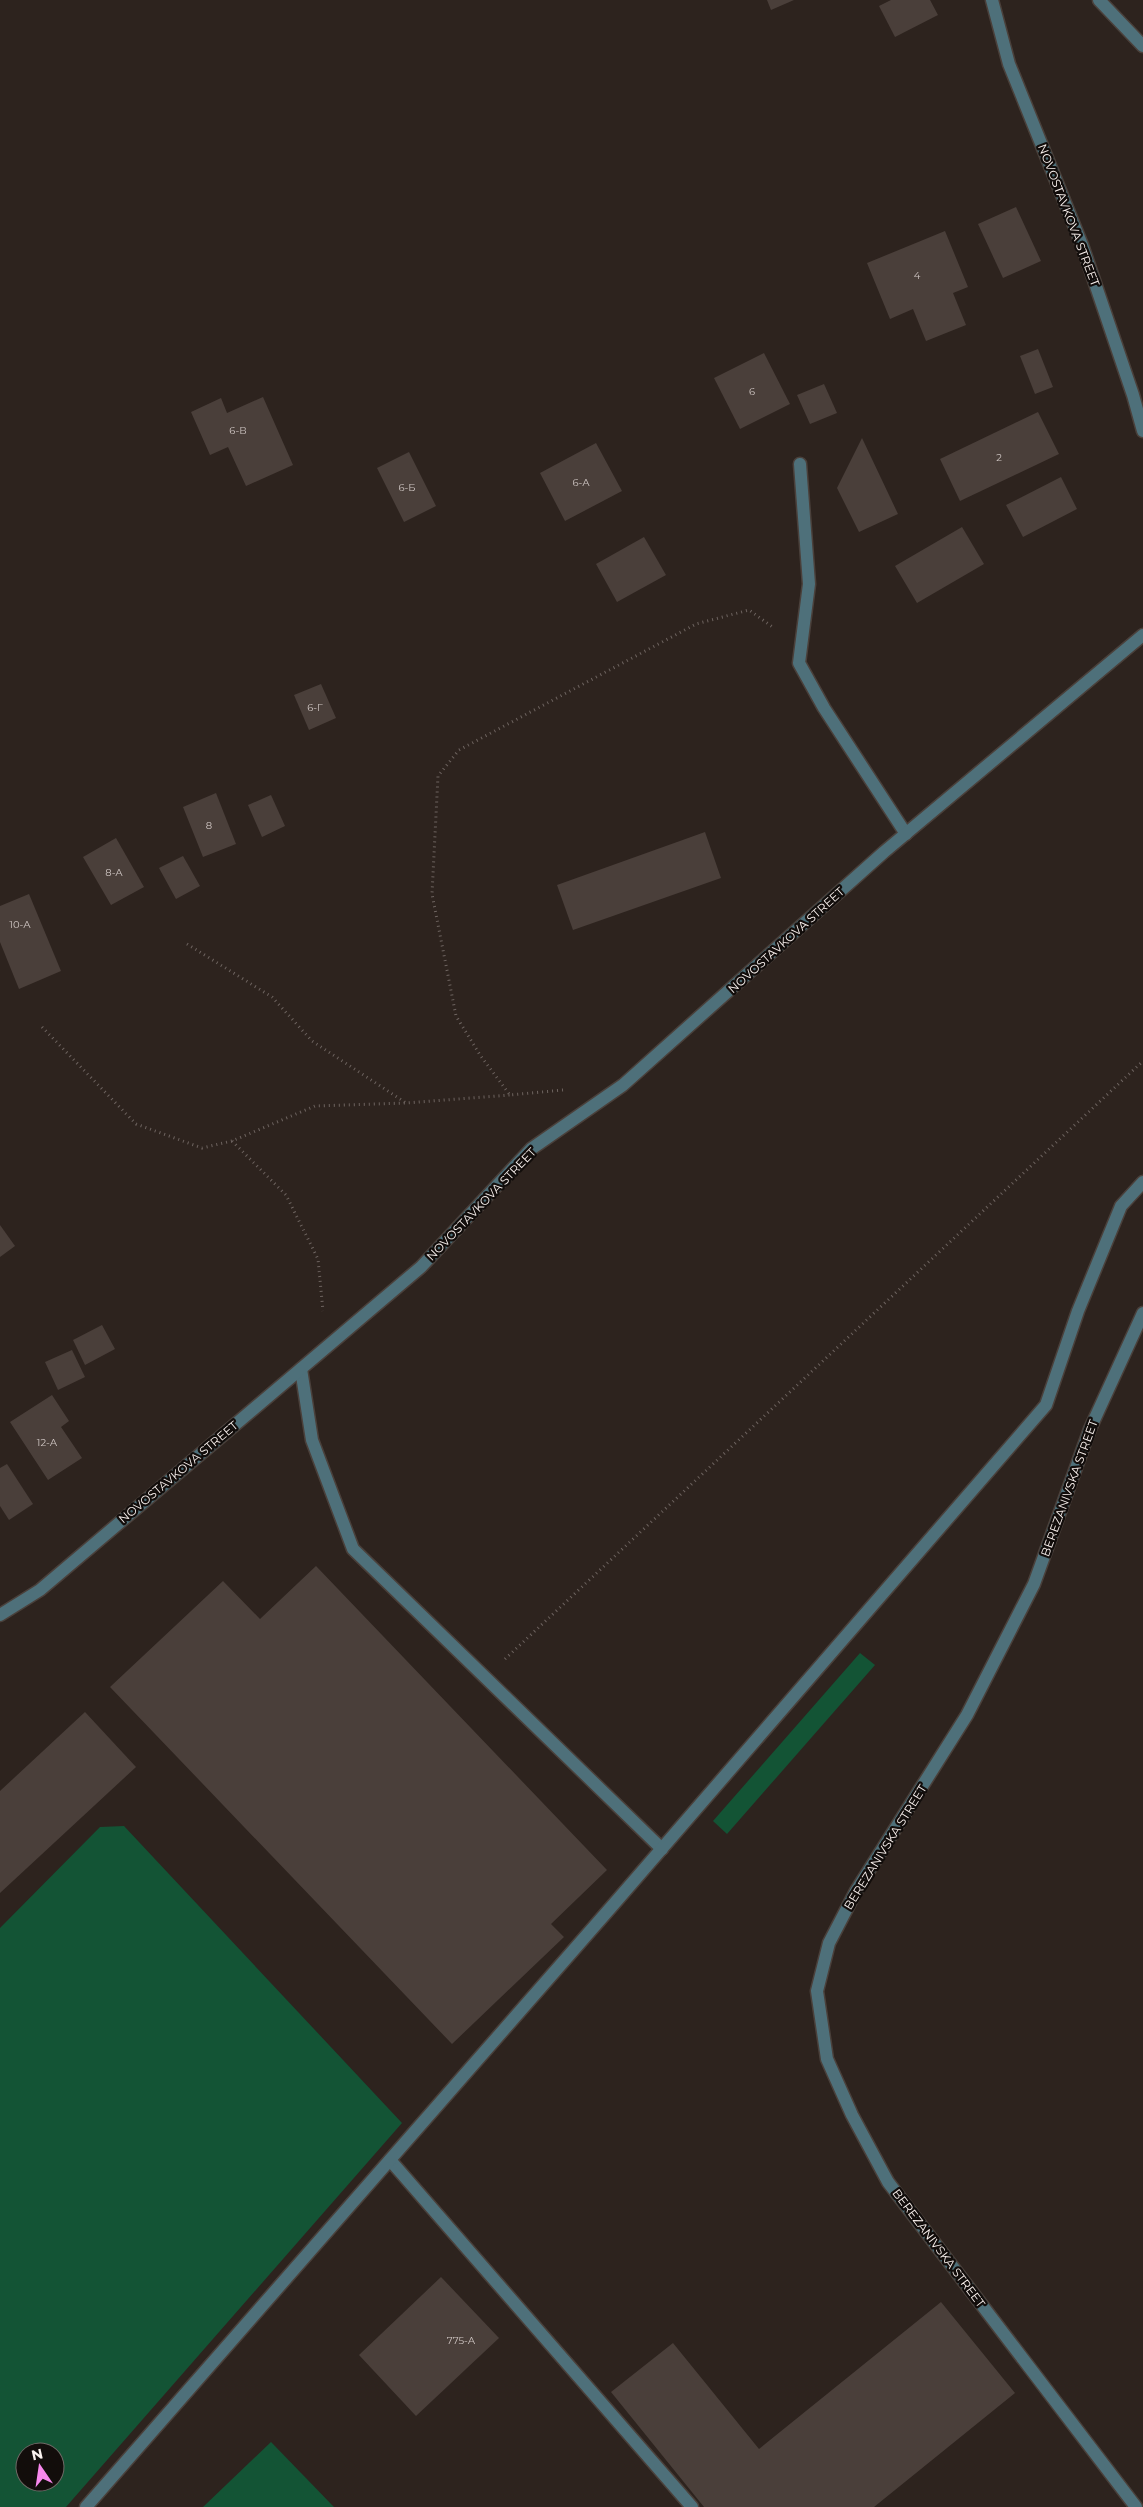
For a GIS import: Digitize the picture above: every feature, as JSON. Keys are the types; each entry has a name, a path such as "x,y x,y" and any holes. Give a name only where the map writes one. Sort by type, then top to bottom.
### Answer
{"street":[{"name":"NOVOSTAVKOVA STREET","path":"992,0 1009,64 1082,245 1133,395 1143,431"},
{"path":"1099,0 1143,46"},
{"path":"800,464 809,584 799,663 824,708 906,834"},
{"name":"NOVOSTAVKOVA STREET","path":"0,1615 40,1590 321,1352 421,1266 531,1149 624,1085 906,834 1143,635"},
{"path":"86,2507 662,1849 1046,1405 1078,1311 1121,1206 1143,1182"},
{"name":"BEREZANIVSKA STREET","path":"1136,2507 888,2182 852,2115 827,2059 816,1991 829,1943 856,1891 967,1715 1034,1584 1090,1429 1143,1313"},
{"path":"301,1369 312,1440 353,1549 662,1849"},
{"path":"390,2160 692,2507"}],"path":[{"path":"510,1095 480,1056 456,1016 441,951 432,894 438,776 459,750 696,624 749,610 778,630 799,663"},
{"path":"187,944 272,997 312,1041 406,1103"},
{"path":"42,1027 136,1124 202,1148 232,1140 315,1106 406,1103 567,1090"},
{"path":"485,1677 1143,1061"},
{"path":"232,1140 286,1195 318,1259 323,1304 321,1352"}],"green space":[{"path":"860,1653 875,1665 727,1834 713,1821"},
{"path":"124,1826 402,2123 66,2507 0,2507 0,1928 100,1827"},
{"path":"271,2442 334,2507 203,2507"}],"building":[{"path":"767,0 794,0 771,10"},
{"path":"891,0 930,0 938,15 895,37 879,6"},
{"path":"1016,207 1041,261 1003,278 978,224"},
{"path":"945,231 968,287 953,293 966,325 926,341 913,309 890,319 867,263"},
{"path":"1038,349 1053,387 1035,394 1020,356"},
{"path":"764,353 790,404 740,429 714,378"},
{"path":"824,384 837,413 810,424 797,395"},
{"path":"263,397 293,465 246,486 228,447 210,455 191,412 221,398 227,413"},
{"path":"1038,412 1059,454 960,501 940,459"},
{"path":"862,438 898,514 859,532 837,488"},
{"path":"596,443 622,491 565,521 540,473"},
{"path":"409,452 436,506 404,522 377,468"},
{"path":"1061,477 1077,509 1023,537 1006,505"},
{"path":"962,527 984,564 917,603 895,566"},
{"path":"644,537 666,575 617,602 596,564"},
{"path":"321,684 336,718 309,730 294,695"},
{"path":"216,793 236,844 203,857 183,807"},
{"path":"271,795 285,826 262,837 248,805"},
{"path":"705,832 721,878 573,930 557,885"},
{"path":"116,838 144,887 111,905 83,857"},
{"path":"183,856 200,886 176,899 159,868"},
{"path":"29,894 61,971 19,989 0,942 0,906"},
{"path":"0,1225 15,1246 0,1257"},
{"path":"102,1325 115,1349 85,1365 73,1340"},
{"path":"72,1350 85,1377 58,1390 45,1362"},
{"path":"52,1395 69,1421 61,1427 82,1458 48,1480 10,1422"},
{"path":"7,1464 33,1504 9,1520 0,1506 0,1468"},
{"path":"316,1566 607,1870 551,1924 564,1937 452,2044 110,1687 223,1581 260,1619"},
{"path":"85,1712 136,1767 0,1893 0,1791"},
{"path":"441,2277 499,2338 416,2416 359,2355"},
{"path":"941,2302 1015,2393 874,2507 704,2507 611,2392 673,2343 759,2449"}]}
